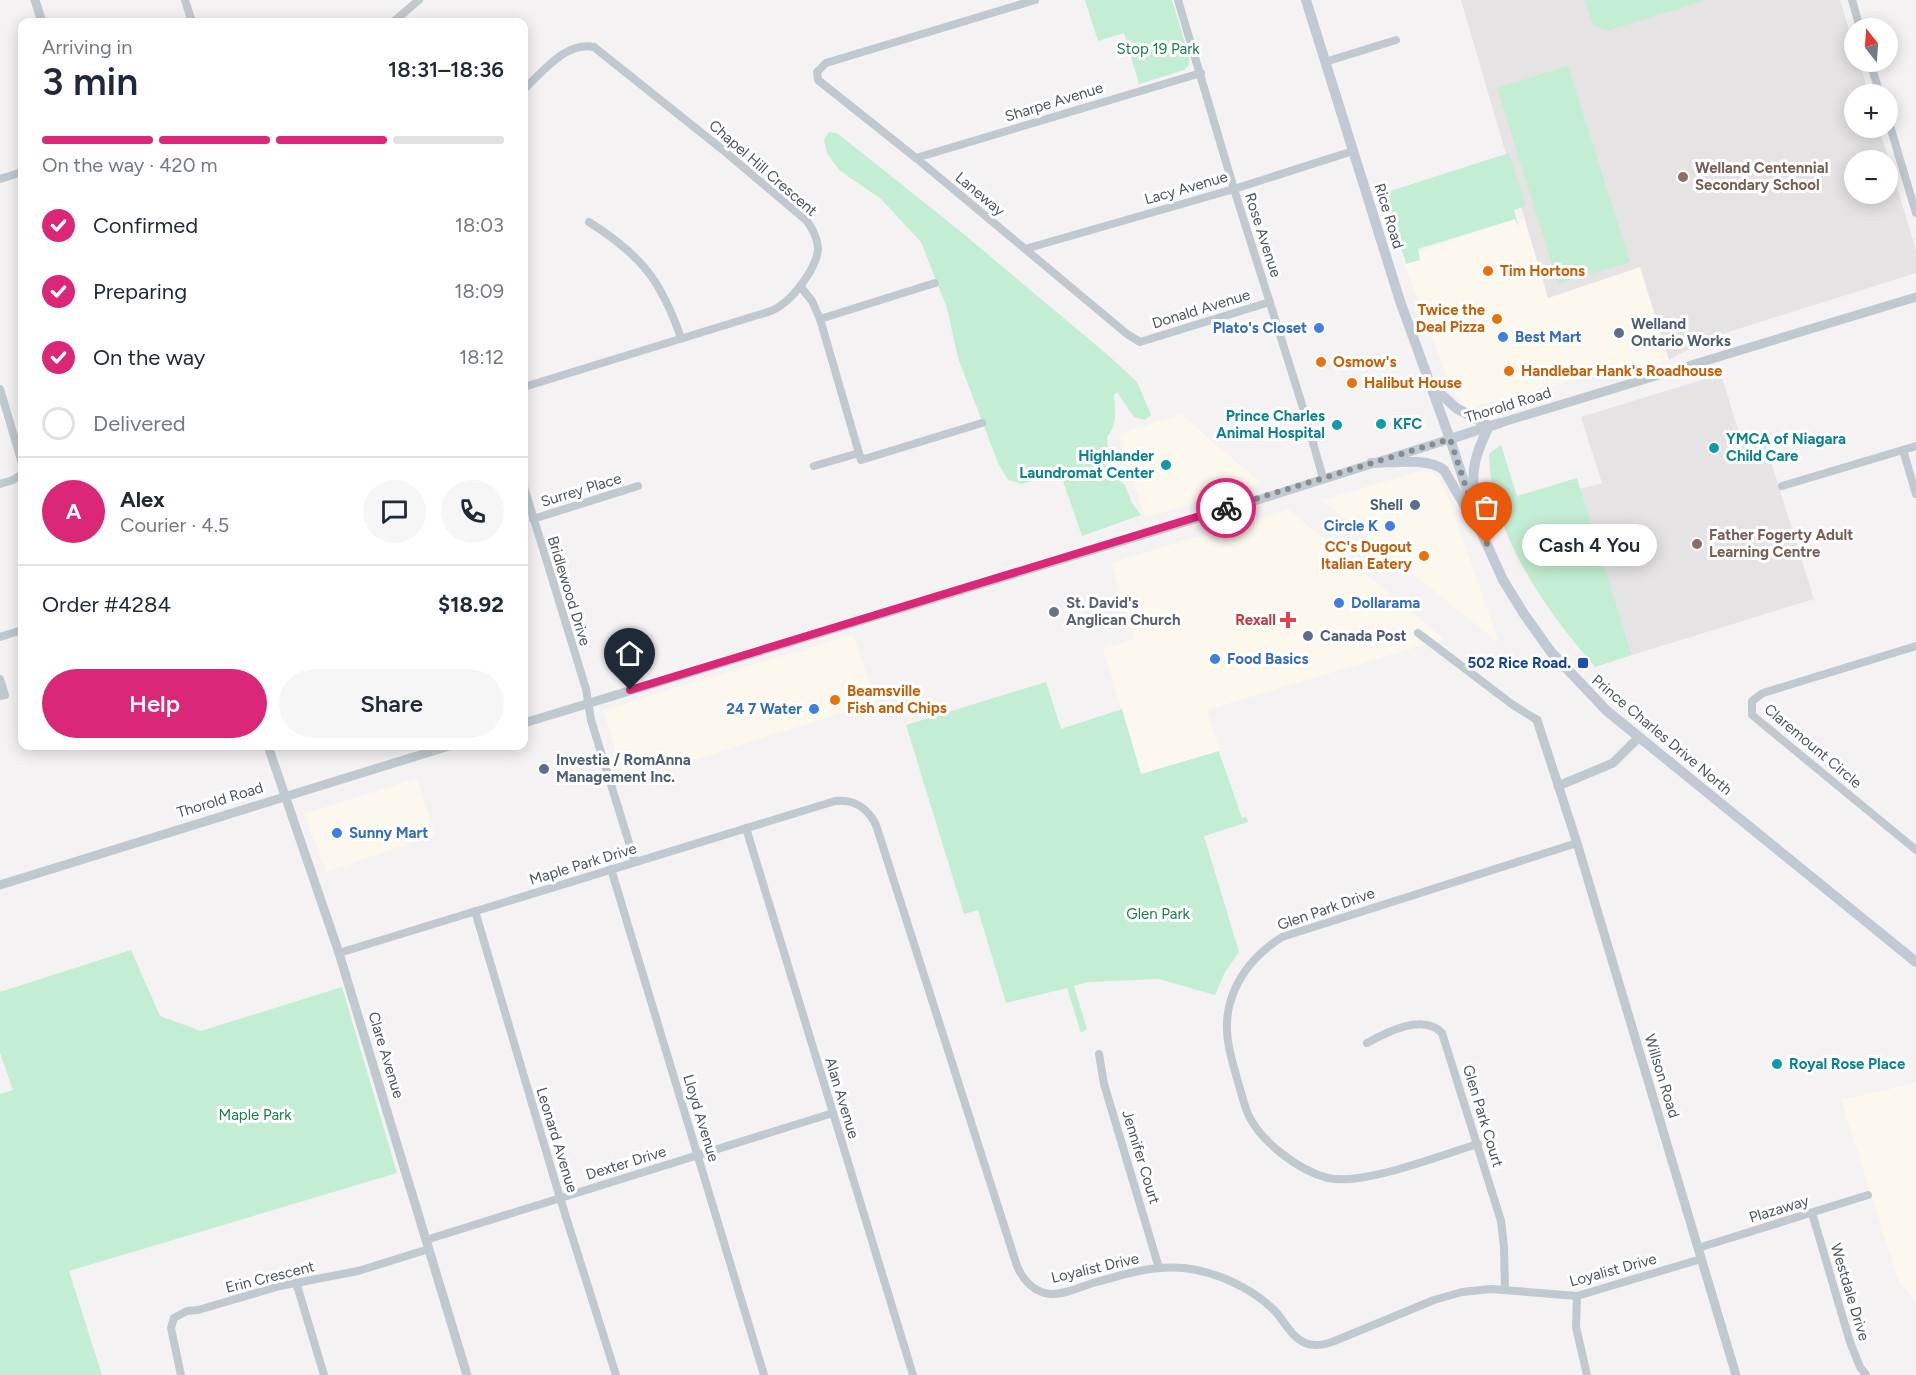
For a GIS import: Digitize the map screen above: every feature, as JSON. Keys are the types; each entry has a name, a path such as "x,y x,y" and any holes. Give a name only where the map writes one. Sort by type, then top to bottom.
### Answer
{"main road":[{"name":"Rice Road","path":"1306,0 1403,312 1450,439"},
{"path":"1430,383 1456,408 1495,425 1480,446 1473,466 1473,488 1479,527"},
{"name":"Thorold Road","path":"1450,439 1495,425"},
{"name":"Prince Charles Drive North","path":"1450,439 1479,527 1503,580 1551,652 1582,687 1638,738 1916,962"},
{"path":"1371,463 1424,461 1438,465 1444,470 1479,527"}],"street":[{"path":"35,0 41,18"},
{"path":"185,0 191,18"},
{"path":"398,18 419,0"},
{"name":"Laneway","path":"1035,0 826,63 817,72 818,80 916,158 1127,334 1140,342"},
{"name":"Rose Avenue","path":"1178,0 1323,478"},
{"path":"1852,0 1857,18"},
{"path":"1325,62 1396,40"},
{"name":"Chapel Hill Crescent","path":"528,85 574,47 589,46 599,50 723,150 807,222 815,234 818,248 815,262 800,286 780,306 770,311 528,386"},
{"name":"Sharpe Avenue","path":"916,158 1200,73"},
{"path":"1894,138 1916,213"},
{"name":"Lacy Avenue","path":"1025,249 1234,189 1353,151"},
{"path":"0,179 18,173"},
{"path":"589,222 622,243 646,268 664,295 681,338"},
{"path":"820,319 935,283"},
{"path":"800,286 812,301 820,319 861,460 982,423"},
{"name":"Thorold Road","path":"1495,425 1916,297"},
{"name":"Donald Avenue","path":"1140,342 1270,302"},
{"path":"0,389 18,449"},
{"name":"Thorold Road","path":"528,722 1450,439"},
{"path":"1782,486 1916,446"},
{"path":"1903,450 1916,494"},
{"path":"814,466 860,453"},
{"path":"0,484 18,477"},
{"name":"Surrey Place","path":"533,519 638,486"},
{"name":"Bridlewood Drive","path":"528,501 586,689 588,703"},
{"path":"0,637 18,631"},
{"path":"1418,633 1513,705 1537,720"},
{"name":"Claremount Circle","path":"1916,646 1763,693 1752,701 1751,710 1752,715 1916,850"},
{"path":"0,679 2,695"},
{"path":"588,703 600,750 635,862"},
{"name":"Willson Road","path":"1537,720 1577,843 1736,1375"},
{"path":"1558,786 1613,763 1638,738"},
{"name":"Clare Avenue","path":"269,750 339,953 467,1375"},
{"name":"Thorold Road","path":"0,885 436,750"},
{"name":"Maple Park Drive","path":"339,953 835,801"},
{"name":"Loyalist Drive","path":"835,801 847,801 859,805 876,825 1015,1259 1023,1277 1038,1290 1057,1294 1136,1271 1184,1268 1232,1281 1253,1293 1273,1309 1298,1338 1314,1345 1332,1342 1440,1298 1475,1290 1505,1289 1577,1296 1701,1259"},
{"name":"Alan Avenue","path":"746,828 913,1375"},
{"name":"Glen Park Drive","path":"1478,1144 1356,1179 1328,1178 1302,1167 1261,1135 1248,1114 1229,1052 1227,1021 1230,1004 1244,972 1255,958 1282,937 1577,843"},
{"name":"Lloyd Avenue","path":"611,869 764,1375"},
{"name":"Leonard Avenue","path":"475,911 560,1198 616,1375"},
{"name":"Glen Park Court","path":"1366,1043 1395,1030 1418,1024 1430,1025 1440,1030 1478,1144 1502,1227 1505,1289"},
{"name":"Jennifer Court","path":"1099,1054 1104,1084 1159,1268"},
{"name":"Dexter Drive","path":"428,1244 560,1198 833,1113"},
{"name":"Plazaway","path":"1698,1248 1868,1195"},
{"name":"Westdale Drive","path":"1812,1213 1850,1342 1860,1367 1866,1375"},
{"name":"Erin Crescent","path":"181,1375 171,1328 174,1318 188,1311 296,1282 358,1271 428,1244"},
{"path":"296,1282 324,1375"},
{"path":"1577,1296 1576,1327 1587,1375"}],"shaded area":[{"name":"Welland Centennial Secondary School","path":"1461,0 1840,0 1845,18 1844,72 1862,72 1866,84 1844,84 1844,138 1882,138 1886,150 1844,150 1844,204 1898,204 1898,191 1916,250 1916,273 1709,338 1669,360 1640,267 1548,298"},
{"path":"1515,219 1524,219 1548,298 1640,267 1669,360 1574,380 1468,408 1452,391 1402,257"},
{"name":"Father Fogerty Adult Learning Centre","path":"1721,374 1741,439 1762,433 1814,599 1632,655 1580,489 1602,483 1581,417"},
{"path":"1181,414 1261,483 1145,518 1119,434"},
{"path":"1421,471 1434,473 1445,489 1500,644 1321,500"},
{"path":"1288,509 1444,639 1207,710 1242,819 1162,844 1103,649 1134,639 1111,563"},
{"path":"853,634 876,702 625,782 603,710"},
{"path":"417,778 435,835 326,872 304,814"},
{"path":"1916,1083 1916,1301 1899,1283 1841,1100"}],"green space":[{"name":"Stop 19 Park","path":"1085,0 1172,0 1189,56 1189,65 1184,70 1139,84 1124,33 1098,41"},
{"path":"1585,0 1707,0 1606,31 1593,25"},
{"path":"1568,66 1630,262 1558,284 1497,88"},
{"path":"829,132 837,133 960,231 1137,382 1151,415 1145,420 1134,417 1117,392 1114,395 1115,417 1113,427 1107,437 1108,452 1105,463 1108,471 1125,485 1132,503 1141,515 1082,536 1061,475 1022,484 1008,480 998,463 958,358 947,308 921,242 881,199 839,170 827,153 824,140"},
{"path":"1509,153 1526,206 1514,210 1519,228 1515,219 1418,249 1420,260 1406,264 1384,193"},
{"path":"1501,445 1517,496 1577,478 1632,655 1595,667 1564,630 1537,590 1514,549 1494,498 1489,454"},
{"name":"Glen Park","path":"1046,682 1061,729 1122,709 1141,774 1219,751 1242,818 1246,817 1248,822 1204,836 1239,952 1225,972 1215,995 1159,979 1088,982 1074,986 1087,1029 1081,1033 1067,988 1006,1003 978,910 964,914 906,725"},
{"name":"Maple Park","path":"131,950 160,1016 201,1031 342,987 397,1173 69,1271 102,1375 0,1375 0,1094 13,1090 0,1053 0,992"}],"way so far":[{"path":"1226,508 1450,439 1479,527 1487,544"}],"place":[{"name":"Welland Centennial Secondary School","path":"1683,177"},
{"name":"Tim Hortons","path":"1488,271"},
{"name":"Twice the Deal Pizza","path":"1497,319"},
{"name":"Plato's Closet","path":"1319,328"},
{"name":"Welland Ontario Works","path":"1619,333"},
{"name":"Best Mart","path":"1503,337"},
{"name":"Osmow's","path":"1321,362"},
{"name":"Handlebar Hank's Roadhouse","path":"1509,371"},
{"name":"Halibut House","path":"1352,383"},
{"name":"KFC","path":"1381,424"},
{"name":"Prince Charles Animal Hospital","path":"1337,425"},
{"name":"YMCA of Niagara Child Care","path":"1714,448"},
{"name":"Highlander Laundromat Center","path":"1166,465"},
{"name":"Shell","path":"1415,505"},
{"name":"Circle K","path":"1390,526"},
{"name":"Cash 4 You","path":"1487,544"},
{"name":"Father Fogerty Adult Learning Centre","path":"1697,544"},
{"name":"CC's Dugout Italian Eatery","path":"1424,556"},
{"name":"Dollarama","path":"1339,603"},
{"name":"St. David's Anglican Church","path":"1054,612"},
{"name":"Rexall","path":"1288,620"},
{"name":"Canada Post","path":"1308,636"},
{"name":"Food Basics","path":"1215,659"},
{"name":"502 Rice Road.","path":"1583,663"},
{"name":"Beamsville Fish and Chips","path":"835,700"},
{"name":"24 7 Water","path":"814,709"},
{"name":"Investia / RomAnna Management Inc.","path":"544,769"},
{"name":"Sunny Mart","path":"337,833"},
{"name":"Royal Rose Place","path":"1777,1064"}],"route":[{"path":"630,690 1226,508"}]}
